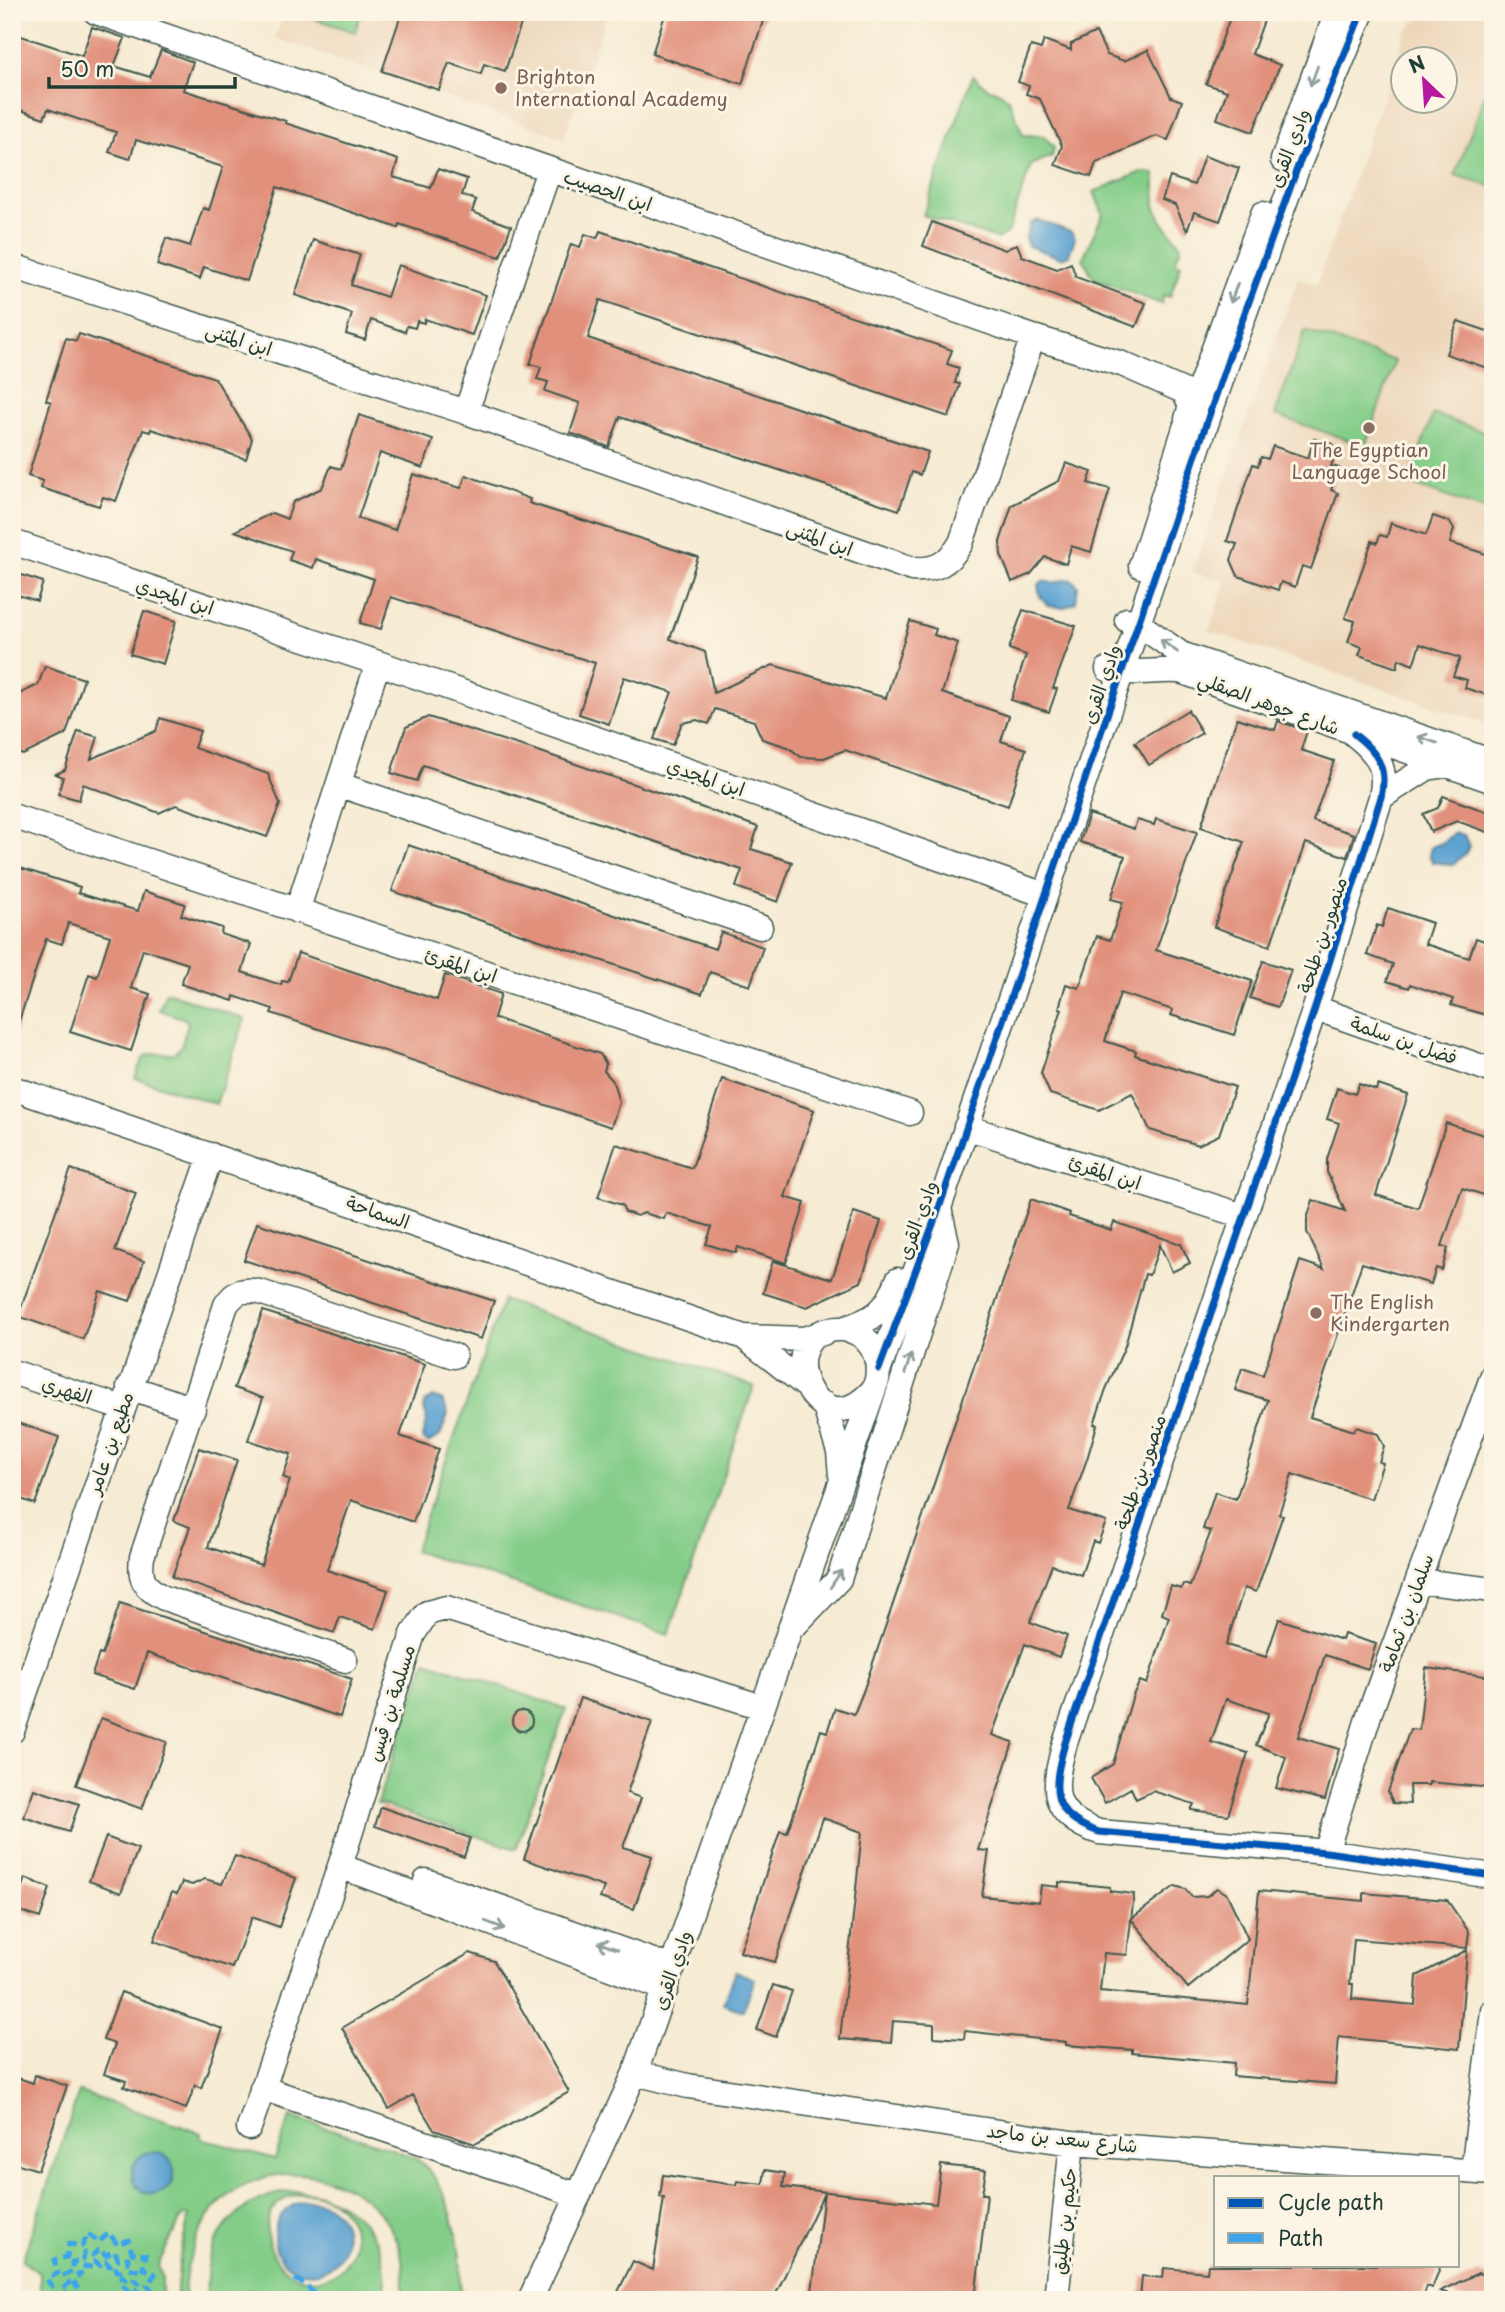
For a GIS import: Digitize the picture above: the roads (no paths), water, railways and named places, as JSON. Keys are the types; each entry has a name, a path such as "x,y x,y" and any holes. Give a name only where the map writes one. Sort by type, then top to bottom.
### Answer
{"street":[{"name":"ابن الحصيب","path":"96,12 1033,337 1122,364 1188,376 1206,369 1211,354"},
{"name":"وادي القرى","path":"1132,622 1185,428 1337,12"},
{"name":"وادي القرى","path":"833,1331 868,1321 891,1302 1039,892 1114,671 1298,166 1362,12"},
{"path":"466,412 549,170"},
{"name":"ابن المثنى","path":"12,266 466,412 894,564 929,570 953,557 970,524 1033,337"},
{"name":"ابن الحصيب","path":"1122,364 1183,391 1191,405 1185,428"},
{"name":"ابن المجدي","path":"12,542 378,663 1039,892"},
{"name":"شارع جوهر الصقلي","path":"1132,622 1181,654 1493,762"},
{"path":"297,911 378,663"},
{"name":"شارع جوهر الصقلي","path":"1114,671 1180,671 1493,782"},
{"name":"منصور بن طلحة","path":"1354,734 1371,748 1380,763 1385,780 1381,796 1315,1008 1065,1743 1058,1766 1057,1799 1071,1820 1099,1832 1326,1852 1493,1876"},
{"path":"1381,796 1427,768 1446,765"},
{"path":"340,785 760,927"},
{"name":"ابن المقرئ","path":"12,816 910,1113"},
{"name":"وادي القرى","path":"530,2300 635,2073 669,1979 876,1379 939,1208 1039,892"},
{"name":"فضل بن سلمة","path":"1315,1008 1493,1071"},
{"name":"السماحة","path":"12,1088 744,1337 804,1339 833,1331"},
{"name":"ابن المقرئ","path":"966,1127 1243,1216"},
{"name":"مطيع بن عامر","path":"12,1731 211,1155"},
{"name":"وادي القرى","path":"790,1630 839,1579 947,1244 939,1208"},
{"path":"345,1660 164,1598 144,1585 140,1574 142,1557 226,1305 232,1296 246,1290 454,1356"},
{"path":"833,1331 869,1342 874,1350 876,1379 856,1404 834,1407 824,1404 804,1384 801,1365 803,1355 815,1338 833,1331"},
{"name":"السماحة","path":"744,1337 804,1384"},
{"name":"الفهري","path":"12,1372 193,1409"},
{"name":"سلمان بن ثمامة","path":"1326,1852 1370,1712 1493,1375"},
{"name":"وادي القرى","path":"824,1404 839,1452 841,1483"},
{"path":"1419,1581 1493,1590"},
{"name":"مسلمة بن قيس","path":"249,2128 342,1859 413,1634 427,1613 446,1608 762,1707"},
{"path":"342,1859 669,1979"},
{"path":"1483,2171 1493,2011"},
{"name":"شارع سعد بن ماجد","path":"635,2073 688,2086 1072,2143 1483,2171"},
{"path":"262,2088 578,2195"},
{"name":"حكيم بن طليق","path":"1056,2300 1072,2143"}],"water":[{"path":"1038,220 1071,232 1075,238 1069,255 1061,258 1028,246 1025,239 1031,223"},
{"path":"1065,579 1072,580 1078,586 1076,602 1063,608 1047,605 1040,596 1038,585 1043,581 1054,583"},
{"path":"1454,833 1464,835 1469,846 1466,853 1452,865 1433,862 1429,855 1431,847 1442,843"},
{"path":"433,1397 443,1401 448,1414 440,1436 428,1443 422,1438 427,1418 424,1410 425,1403"},
{"path":"735,1971 755,1979 743,2011 723,2004"},
{"path":"153,2152 168,2158 174,2173 168,2188 153,2194 138,2188 132,2173 138,2158"},
{"path":"310,2201 330,2207 340,2217 346,2237 340,2257 330,2267 310,2273 290,2267 280,2257 274,2237 280,2217 290,2207"}],"place":[{"name":"Brighton International Academy","path":"501,88"},
{"name":"The Egyptian Language School","path":"1369,428"},
{"name":"The English Kindergarten","path":"1316,1313"}]}
